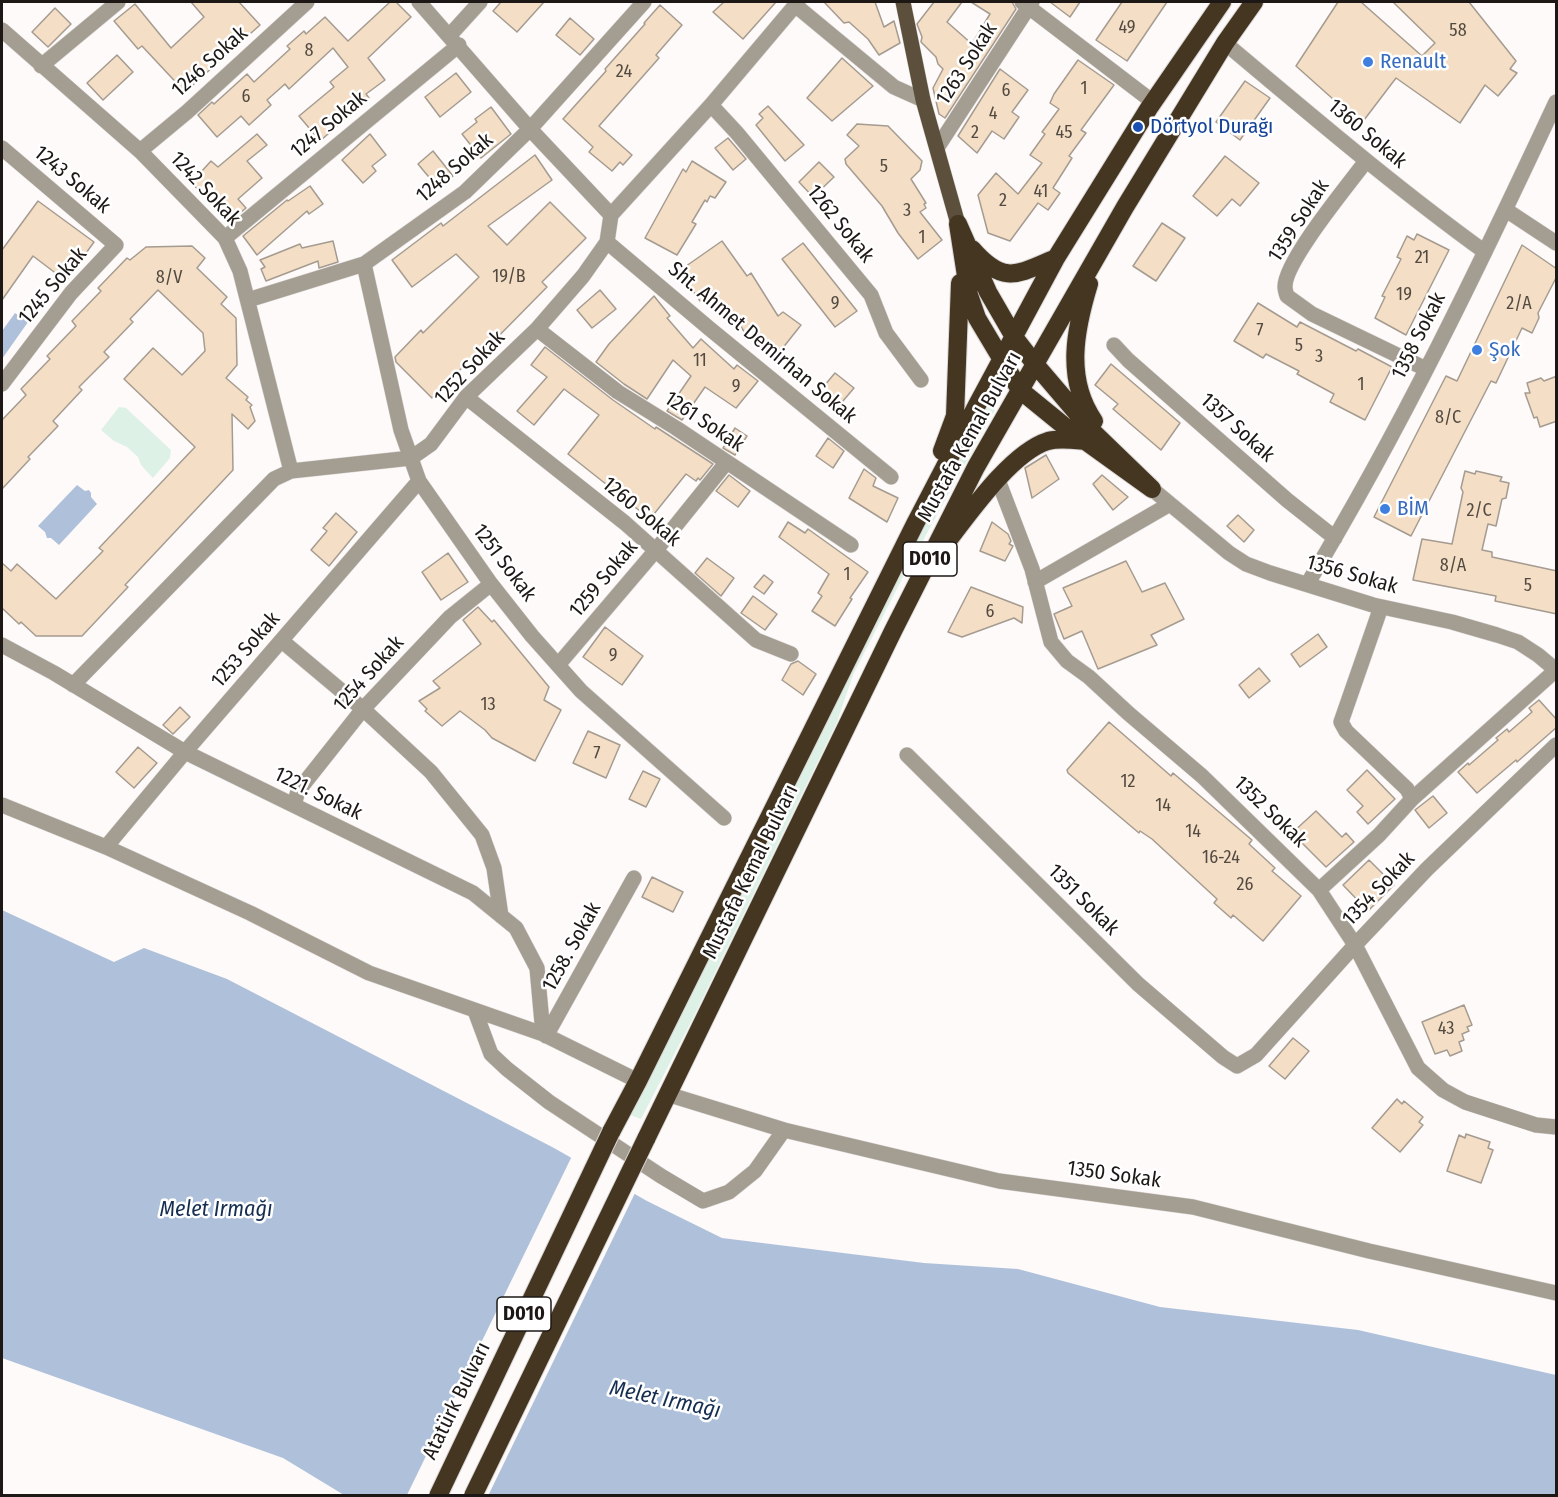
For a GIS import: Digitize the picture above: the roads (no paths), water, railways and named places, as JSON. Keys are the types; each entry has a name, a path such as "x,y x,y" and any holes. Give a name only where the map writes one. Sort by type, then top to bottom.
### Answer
{"highway":[{"name":"Mustafa Kemal Bulvarı","path":"611,1132 915,524 1056,258 1153,102 1222,2"},
{"name":"Mustafa Kemal Bulvarı","path":"473,1496 667,1094 976,467 1097,257 1225,43 1254,2"},
{"path":"958,224 967,243 981,259 998,272 1017,274 1056,258"},
{"path":"958,224 988,292 1014,337 1093,432 1152,489"},
{"path":"958,224 969,295 977,318 1020,390 1085,441 1152,489"},
{"path":"915,524 955,416 960,285 958,224"},
{"path":"1097,257 1076,334 1075,374 1085,409 1115,453"},
{"path":"922,574 976,504 1034,446 1051,440 1085,441"},
{"name":"Atatürk Bulvarı","path":"438,1496 611,1132"}],"main road":[{"path":"903,2 923,100 958,224"}],"street":[{"path":"41,66 118,2"},
{"name":"1246 Sokak","path":"140,152 308,2"},
{"path":"419,2 530,129 611,215 711,105 797,3 894,87 923,100"},
{"name":"1247 Sokak","path":"225,238 454,40 480,2"},
{"name":"1248 Sokak","path":"248,300 364,264 465,192 530,129 644,2"},
{"path":"1028,3 1153,102"},
{"name":"1263 Sokak","path":"937,148 1028,3"},
{"name":"1242 Sokak","path":"2,30 140,152 225,238 240,271 291,471"},
{"name":"1360 Sokak","path":"1225,43 1430,213 1485,252"},
{"name":"1358 Sokak","path":"1308,584 1376,466 1506,210 1557,102"},
{"name":"1262 Sokak","path":"711,105 737,133 871,295 886,333 921,380"},
{"name":"1243 Sokak","path":"2,148 116,245"},
{"name":"1359 Sokak","path":"1366,161 1315,227 1284,286 1287,296 1312,314 1425,369"},
{"path":"1506,210 1557,243"},
{"name":"1252 Sokak","path":"411,458 431,444 466,397 537,329 583,276 607,242 611,215"},
{"name":"Sht. Ahmet Demirhan Sokak","path":"607,242 891,477"},
{"name":"1245 Sokak","path":"2,384 71,294 116,245"},
{"name":"1251 Sokak","path":"364,264 401,430 419,481 491,584 581,691 724,818"},
{"name":"1261 Sokak","path":"537,329 618,392 851,545"},
{"name":"1357 Sokak","path":"1114,345 1128,360 1287,500 1335,538"},
{"name":"1260 Sokak","path":"466,397 626,523 756,640 791,654"},
{"path":"73,685 274,479 291,471 411,458"},
{"name":"1259 Sokak","path":"558,665 656,550 726,463"},
{"name":"1352 Sokak","path":"998,480 1032,569 1051,642 1067,661 1089,677 1202,776 1319,890 1354,945 1418,1068 1443,1090 1465,1102 1536,1125 1557,1127"},
{"name":"1253 Sokak","path":"106,847 419,481"},
{"name":"1356 Sokak","path":"1152,489 1229,553 1246,564 1381,607 1452,622 1518,642 1556,670"},
{"path":"1035,582 1170,504"},
{"name":"1254 Sokak","path":"294,805 298,791 363,709 450,617 491,584"},
{"path":"1381,607 1341,722 1346,731 1407,789 1412,799"},
{"path":"282,641 363,709 431,772 482,835 494,868 501,916"},
{"name":"1221. Sokak","path":"2,645 185,752 473,892 516,928 537,968 544,1035"},
{"path":"1319,890 1379,835 1412,799 1556,670"},
{"name":"1354 Sokak","path":"1237,1066 1256,1055 1354,945 1427,869 1557,746"},
{"name":"1351 Sokak","path":"907,755 1138,984 1237,1066"},
{"path":"2,805 106,847 250,913 369,974 544,1035 638,1082"},
{"name":"1258. Sokak","path":"544,1035 634,878"},
{"path":"475,1011 491,1054 507,1069 549,1102 703,1201 729,1192 755,1171 783,1130"},
{"name":"1350 Sokak","path":"667,1094 783,1130 999,1181 1193,1207 1369,1251 1557,1293"}],"water":[{"path":"15,313 28,322 2,359 2,331"},
{"path":"77,485 85,491 89,490 97,504 59,545 51,538 47,538 45,532 38,526"},
{"name":"Melet Irmağı","path":"2,910 114,962 144,948 227,979 554,1148 647,1201 722,1238 924,1263 1018,1269 1160,1307 1358,1330 1556,1375 1556,1495 344,1495 283,1458 2,1358"}],"place":[{"name":"Renault","path":"1368,62"},
{"name":"Dörtyol Durağı","path":"1138,127"},
{"name":"Şok","path":"1477,350"},
{"name":"BİM","path":"1385,509"}]}
